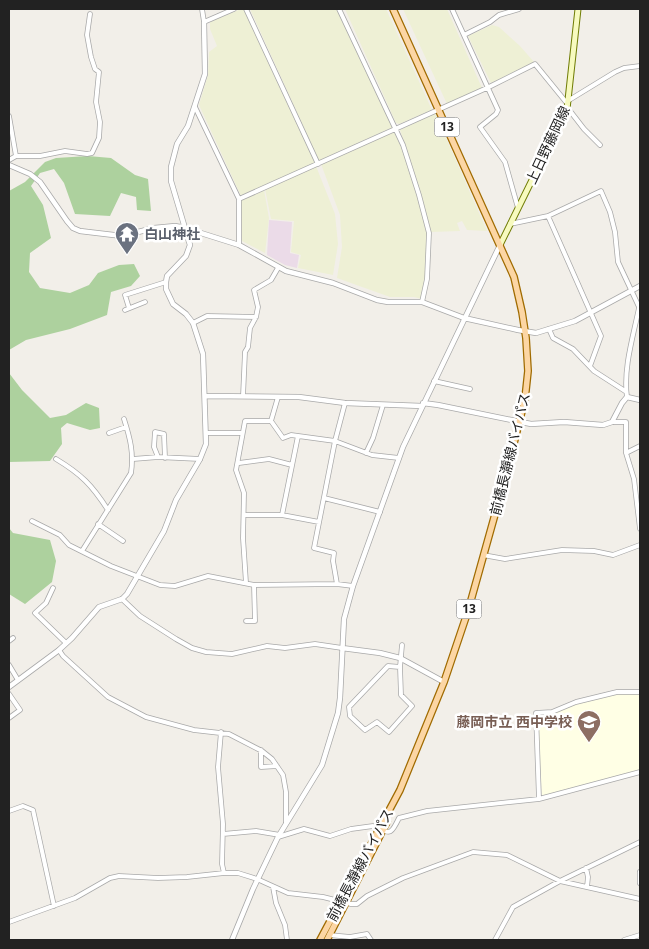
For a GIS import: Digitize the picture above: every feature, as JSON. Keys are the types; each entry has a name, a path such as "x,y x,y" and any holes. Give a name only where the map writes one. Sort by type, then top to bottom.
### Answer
{"main road":[{"name":"前橋長瀞線バイパス","path":"328,938 400,790 444,682 463,629 520,422 528,371 525,332 514,277 393,9"},
{"name":"上日野藤岡線","path":"500,245 568,105 578,9"},
{"name":"前橋長瀞線バイパス","path":"320,940 344,902"}],"street":[{"path":"9,687 59,650 99,607 122,599 130,590 164,531 181,490 200,459 206,444 203,354 193,323 186,314 173,304 166,289 167,276 188,251 190,245 171,181 171,167 177,144 188,126 205,74 202,9"},
{"path":"204,22 234,9"},
{"path":"246,9 318,164"},
{"path":"339,9 410,162 429,233 428,279 422,302"},
{"path":"452,9 489,87 498,111 480,128 505,162 518,208"},
{"path":"464,35 490,22 499,15 519,9"},
{"path":"9,160 16,156 40,156 65,151 92,153 99,138 100,122 96,102 99,72 95,69 88,43 87,29 90,14"},
{"path":"239,198 439,110 535,64 566,102 584,128 600,145"},
{"path":"568,105 616,72 624,68 640,66"},
{"path":"195,107 239,198 239,245"},
{"path":"9,116 16,156"},
{"path":"9,165 30,174 40,182 67,222 73,228 80,231 122,236 168,226 185,228 239,245 278,268 333,283 382,301 422,302 464,318 525,332 536,333 575,320 640,286"},
{"path":"510,224 548,216 601,191 610,212 618,262 640,309 626,369 625,391 627,397"},
{"path":"548,216 601,336 590,366"},
{"path":"232,940 247,901 279,836 322,765 338,711 344,619 353,586 399,458 500,245"},
{"path":"244,396 245,352 248,347 250,328 256,317 258,307 254,290 271,280 278,268"},
{"path":"138,291 143,302 127,309 125,295 166,282"},
{"path":"193,323 207,316 256,317"},
{"path":"549,329 553,338 573,350 604,378 625,391"},
{"path":"434,381 470,389"},
{"path":"205,396 298,397 345,403 438,405 531,424 564,422 603,424 626,422 626,453 634,479 640,529"},
{"path":"278,397 271,421 280,437 292,435 335,441 372,455 399,458"},
{"path":"627,397 640,400"},
{"path":"612,422 627,397"},
{"path":"337,584 333,561 334,553 314,548 335,441 345,403"},
{"path":"366,453 374,438 383,405"},
{"path":"82,551 131,473 133,459 131,441 124,419"},
{"path":"246,583 243,538 244,493 236,470 239,464 245,421 271,421"},
{"path":"109,433 126,427"},
{"path":"158,457 154,447 155,432 164,434 165,458"},
{"path":"206,433 242,433"},
{"path":"282,515 298,436"},
{"path":"626,453 640,446"},
{"path":"133,459 158,457 200,459"},
{"path":"56,459 76,471 97,493 108,510"},
{"path":"239,464 269,459 292,465"},
{"path":"324,498 380,512"},
{"path":"244,515 282,515 319,522"},
{"path":"32,521 60,535 69,545 111,566 160,585 172,586 208,576 254,585 337,584 353,586"},
{"path":"98,524 122,541"},
{"path":"483,556 505,559 562,550 594,551 613,555 640,545"},
{"path":"246,622 255,621 254,585"},
{"path":"53,588 46,603 35,614 66,643"},
{"path":"122,599 140,616 152,624 192,648 206,652 240,654 260,646 285,648 315,644 380,652 400,658 444,682"},
{"path":"9,641 13,638"},
{"path":"338,711 349,714 365,730 377,722 389,732 412,706 401,695 400,658 402,645"},
{"path":"59,650 103,693 128,708 146,716 194,730 229,734 260,750 272,759 284,775 286,784 286,823"},
{"path":"9,665 18,680"},
{"path":"338,711 349,708 388,666 400,667"},
{"path":"539,799 536,713 552,712 576,702 617,692 640,692"},
{"path":"9,694 20,710 9,718"},
{"path":"349,708 349,714"},
{"path":"221,732 218,767 224,873"},
{"path":"260,750 261,767 278,766"},
{"path":"223,834 256,831 279,836 304,829 330,836 351,829 372,826 382,830 393,830 399,818 427,811 539,799 640,772"},
{"path":"9,811 24,806 33,810 54,906"},
{"path":"495,940 513,908 560,880 640,842"},
{"path":"9,922 75,898 110,878 119,876 167,878 238,873 258,879 288,893 360,903 367,896 403,878 473,852 507,854 560,880 640,899"},
{"path":"586,868 587,886"},
{"path":"640,872 640,883"},
{"path":"273,887 276,903 285,926 287,940"},
{"path":"328,938 367,934 371,940"},
{"path":"624,940 640,935"}],"shaded area":[{"path":"244,9 315,163 241,196 199,105 208,75 209,52 217,46 210,29 210,22"},
{"path":"250,9 339,9 393,127 319,161"},
{"path":"345,9 386,9 432,110 399,124 396,123"},
{"path":"403,9 447,9 482,88 447,104"},
{"path":"492,25 499,27 534,62 491,83 468,36"},
{"path":"435,113 487,231 467,230 462,221 457,223 460,231 431,232 400,130"},
{"path":"394,131 408,162 427,232 426,268 422,299 390,297 337,278 342,247 340,215 321,164"},
{"path":"316,166 335,214 338,244 333,275 298,268 301,255 291,252 294,221 271,219 265,189"},
{"path":"264,190 269,218 265,253 242,241 241,200"},
{"path":"269,220 292,222 290,253 299,255 297,268 285,265 267,255"},
{"name":"藤岡市立 西中学校","path":"617,693 640,693 640,770 542,796 537,714 550,713"}],"green space":[{"path":"88,156 111,158 135,175 148,179 151,211 137,210 136,197 121,193 110,216 75,214 64,183 54,169 40,173 31,186 43,205 51,238 30,253 29,272 40,288 70,293 89,285 98,273 119,265 134,264 140,276 131,286 111,292 107,315 70,329 26,340 9,350 9,191 25,182 45,162 56,158"},
{"path":"9,373 22,390 50,418 66,415 86,403 99,408 100,428 90,430 67,423 61,428 62,444 50,461 9,462"},
{"path":"9,528 13,533 50,540 56,561 52,582 25,604 9,594"}],"place":[{"name":"白山神社","path":"127,255"},
{"name":"藤岡市立 西中学校","path":"589,743"}]}
